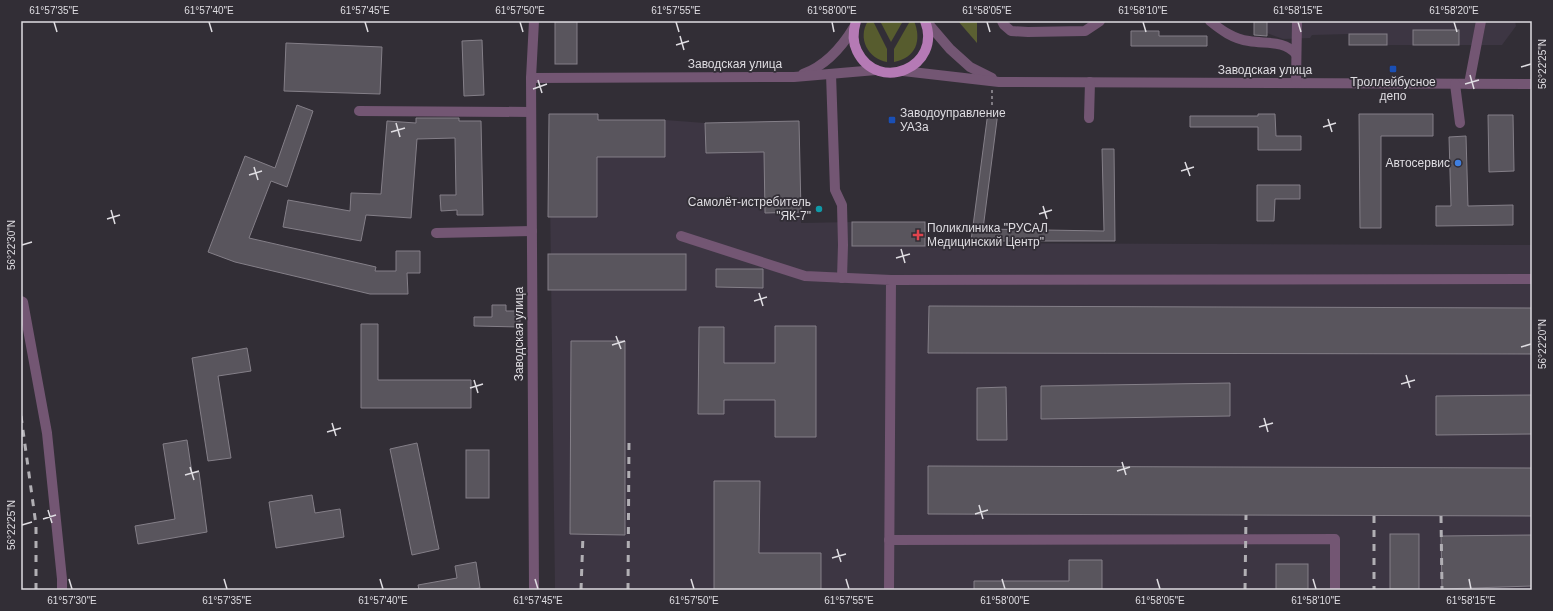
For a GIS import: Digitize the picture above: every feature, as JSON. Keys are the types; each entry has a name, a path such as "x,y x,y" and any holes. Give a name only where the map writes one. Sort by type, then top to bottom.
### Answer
{"main road":[{"path":"855,24 853,36 855,47 860,57 867,65 876,70 890,72 903,71 919,60 927,43 928,33 925,21"}],"street":[{"name":"Заводская улица","path":"534,21 531,78 534,590"},
{"path":"925,21 950,49 970,67 999,82"},
{"path":"1002,21 1011,31 1028,32 1084,31 1100,21"},
{"path":"1210,21 1225,33 1247,41 1279,44 1291,48 1296,54"},
{"path":"1296,83 1297,21"},
{"path":"1469,84 1481,21"},
{"path":"796,77 812,70 829,58 845,42 855,24"},
{"name":"Заводская улица","path":"531,78 796,77 876,70"},
{"name":"Заводская улица","path":"903,71 999,82 1532,84"},
{"path":"831,74 835,190 842,205 842,278"},
{"path":"1089,118 1090,82"},
{"path":"1455,84 1460,123"},
{"path":"359,111 531,112"},
{"path":"436,233 532,231"},
{"path":"681,236 805,276 842,278 891,280 1532,279"},
{"path":"889,590 891,280"},
{"path":"21,301 23,302 47,433 62,590"},
{"path":"889,540 1335,539 1335,590"}],"shaded area":[{"name":"Троллейбусное депо","path":"1267,21 1515,21 1516,26 1502,45 1349,45 1349,34 1312,35 1310,38 1283,39 1267,33"},
{"path":"549,114 598,114 598,120 665,120 705,123 706,153 764,152 766,212 801,212 801,223 852,222 853,246 925,246 925,243 1532,245 1532,590 555,590"}],"green space":[{"path":"868,21 873,21 887,49 887,62 874,57 866,47 864,34"},
{"path":"880,21 903,21 891,42"},
{"path":"910,21 914,21 916,28 917,41 915,47 908,57 894,62 894,49"},
{"path":"958,21 977,21 977,43"}],"building":[{"path":"555,21 577,21 577,64 555,64"},
{"path":"1254,21 1267,21 1267,36 1254,35"},
{"path":"1413,30 1459,30 1459,45 1413,45"},
{"path":"1131,31 1159,31 1159,36 1207,36 1207,46 1131,46"},
{"path":"1349,34 1387,34 1387,45 1349,45"},
{"path":"482,40 484,95 464,96 462,41"},
{"path":"286,43 382,47 380,94 284,91"},
{"path":"297,105 313,111 287,187 271,181 249,238 376,267 375,271 396,271 396,251 420,251 420,273 407,273 408,294 370,294 235,262 208,252 245,156 275,168"},
{"path":"988,112 998,112 983,229 1104,231 1102,149 1114,149 1115,241 971,241"},
{"path":"549,114 598,114 598,120 665,120 665,157 597,157 597,217 548,217"},
{"path":"1258,114 1275,114 1276,136 1301,136 1301,150 1258,150 1258,127 1190,127 1190,116 1258,116"},
{"path":"1359,114 1433,114 1433,136 1381,136 1381,228 1360,228"},
{"path":"1488,115 1513,115 1514,171 1489,172"},
{"path":"416,118 459,118 459,121 481,121 483,215 457,215 457,210 441,211 440,195 456,195 455,138 417,139 411,218 366,215 361,241 283,227 288,200 350,211 351,193 381,194 387,121 416,123"},
{"path":"799,121 801,212 765,213 764,152 706,153 705,123"},
{"path":"1466,136 1468,206 1513,205 1513,225 1436,226 1436,206 1451,206 1449,137"},
{"path":"1257,185 1300,185 1300,199 1275,199 1274,221 1257,221"},
{"path":"852,222 925,222 925,246 852,246"},
{"path":"548,254 686,254 686,290 548,290"},
{"path":"716,269 763,269 763,288 716,287"},
{"path":"492,305 506,305 506,311 520,311 520,327 474,326 474,317 492,317"},
{"path":"929,306 1532,308 1532,354 928,353"},
{"path":"361,324 378,324 378,380 471,380 471,408 361,408"},
{"path":"775,326 816,326 816,437 775,437 775,400 724,400 724,414 698,414 699,327 724,327 724,363 775,363"},
{"path":"571,341 625,341 625,535 570,534"},
{"path":"247,348 251,371 218,376 231,458 208,461 192,358"},
{"path":"1230,383 1230,416 1041,419 1041,386"},
{"path":"1006,387 1007,440 977,440 977,388"},
{"path":"1532,395 1532,434 1436,435 1436,396"},
{"path":"187,440 192,473 199,472 207,532 138,544 135,526 175,519 163,444"},
{"path":"417,443 439,549 412,555 390,449"},
{"path":"466,450 489,450 489,498 466,498"},
{"path":"928,466 1532,468 1532,516 928,514"},
{"path":"714,481 760,481 759,553 821,553 821,590 714,590"},
{"path":"312,495 315,513 340,509 344,537 276,548 269,502"},
{"path":"1390,534 1419,534 1419,590 1390,590"},
{"path":"1532,535 1532,586 1442,589 1441,536"},
{"path":"1069,560 1102,560 1102,590 974,590 974,581 1069,581"},
{"path":"476,562 480,588 468,590 419,590 418,585 457,578 455,566"},
{"path":"1276,564 1308,564 1308,590 1276,590"}],"railway":[{"path":"21,416 36,525 36,590"},
{"path":"628,590 629,438"},
{"path":"1245,590 1246,515"},
{"path":"1374,516 1374,590"},
{"path":"1441,516 1442,590"},
{"path":"581,590 583,535"}],"place":[{"name":"Троллейбусное депо","path":"1393,69"},
{"name":"Заводоуправление УАЗа","path":"892,120"},
{"name":"Автосервис","path":"1458,163"},
{"name":"Самолёт-истребитель \"ЯК-7\"","path":"819,209"},
{"name":"Поликлиника \"РУСАЛ Медицинский Центр\"","path":"918,235"}]}
